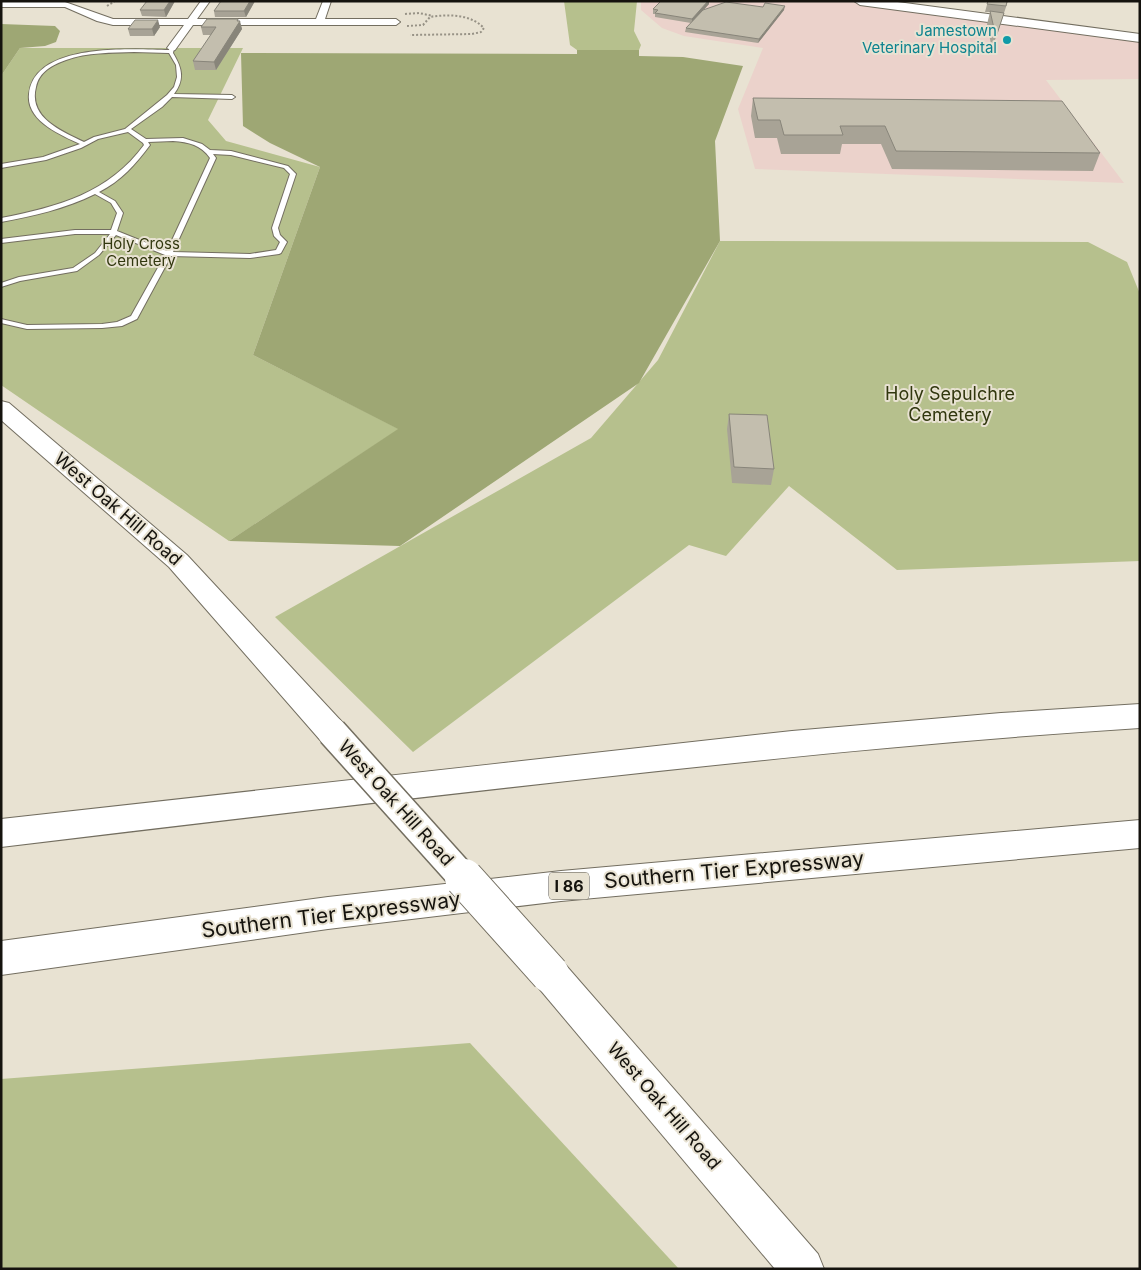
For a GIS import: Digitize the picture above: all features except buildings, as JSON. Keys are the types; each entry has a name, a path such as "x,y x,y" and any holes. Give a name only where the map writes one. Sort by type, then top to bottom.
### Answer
{"main road":[{"path":"860,1 1140,38"},
{"path":"889,1 1140,34"},
{"name":"West Oak Hill Road","path":"1,408 178,561 550,974 803,1269"},
{"path":"1,833 250,802 816,740 1044,721 1140,716"},
{"path":"1,816 250,802"},
{"name":"Southern Tier Expressway","path":"1,958 328,913 561,886 1140,834"}],"street":[{"path":"172,50 206,1"},
{"path":"320,20 327,1"},
{"path":"1,4 67,5 84,12 96,20 113,22 320,20 396,22"},
{"path":"84,12 99,8"}],"lane":[{"path":"1,166 44,159 129,130 171,95 179,85 180,65 172,50 116,52 71,57 54,62 38,73 31,89 31,104 36,114 49,124 84,144"},
{"path":"171,95 232,97"},
{"path":"1,220 52,209 94,191 116,178 142,154 147,145 140,135 129,130"},
{"path":"1,241 90,231 114,232 156,251 169,254 267,255 279,252 284,242 277,236 275,228 293,174 292,171 286,167 237,154 210,152 179,139 145,141"},
{"path":"1,321 27,327 119,324 134,318 169,254 213,158 210,152"},
{"path":"1,285 18,279 75,270 97,254 114,232 120,213 113,202 94,191"}],"path":[{"path":"404,16 414,12 434,16 468,18 482,24 484,29 472,34 410,35"},
{"path":"408,26 424,25 428,18 434,16"}],"shaded area":[{"path":"641,1 845,1 1140,41 1140,79 1046,80 1124,183 755,169 738,109 763,48 684,36 662,28 641,10"}],"green space":[{"path":"564,1 637,1 634,31 641,45 639,50 577,50 570,45"},
{"path":"1,24 55,26 60,31 56,42 45,46 20,48 1,76"},
{"name":"Holy Cross Cemetery","path":"20,48 243,48 208,120 226,141 320,167 253,355 399,429 229,541 1,385 1,76"},
{"path":"577,50 639,50 639,56 683,57 743,66 715,141 720,241 639,383 400,546 229,541 398,429 253,355 320,167 270,143 243,126 241,53 577,54"},
{"name":"Holy Sepulchre Cemetery","path":"720,241 1088,242 1127,262 1140,294 1140,561 897,570 789,486 726,556 689,545 413,752 275,617 591,438 658,360"},
{"path":"470,1043 679,1269 1,1269 1,1079"}],"place":[{"name":"Jamestown Veterinary Hospital","path":"1007,40"}]}
